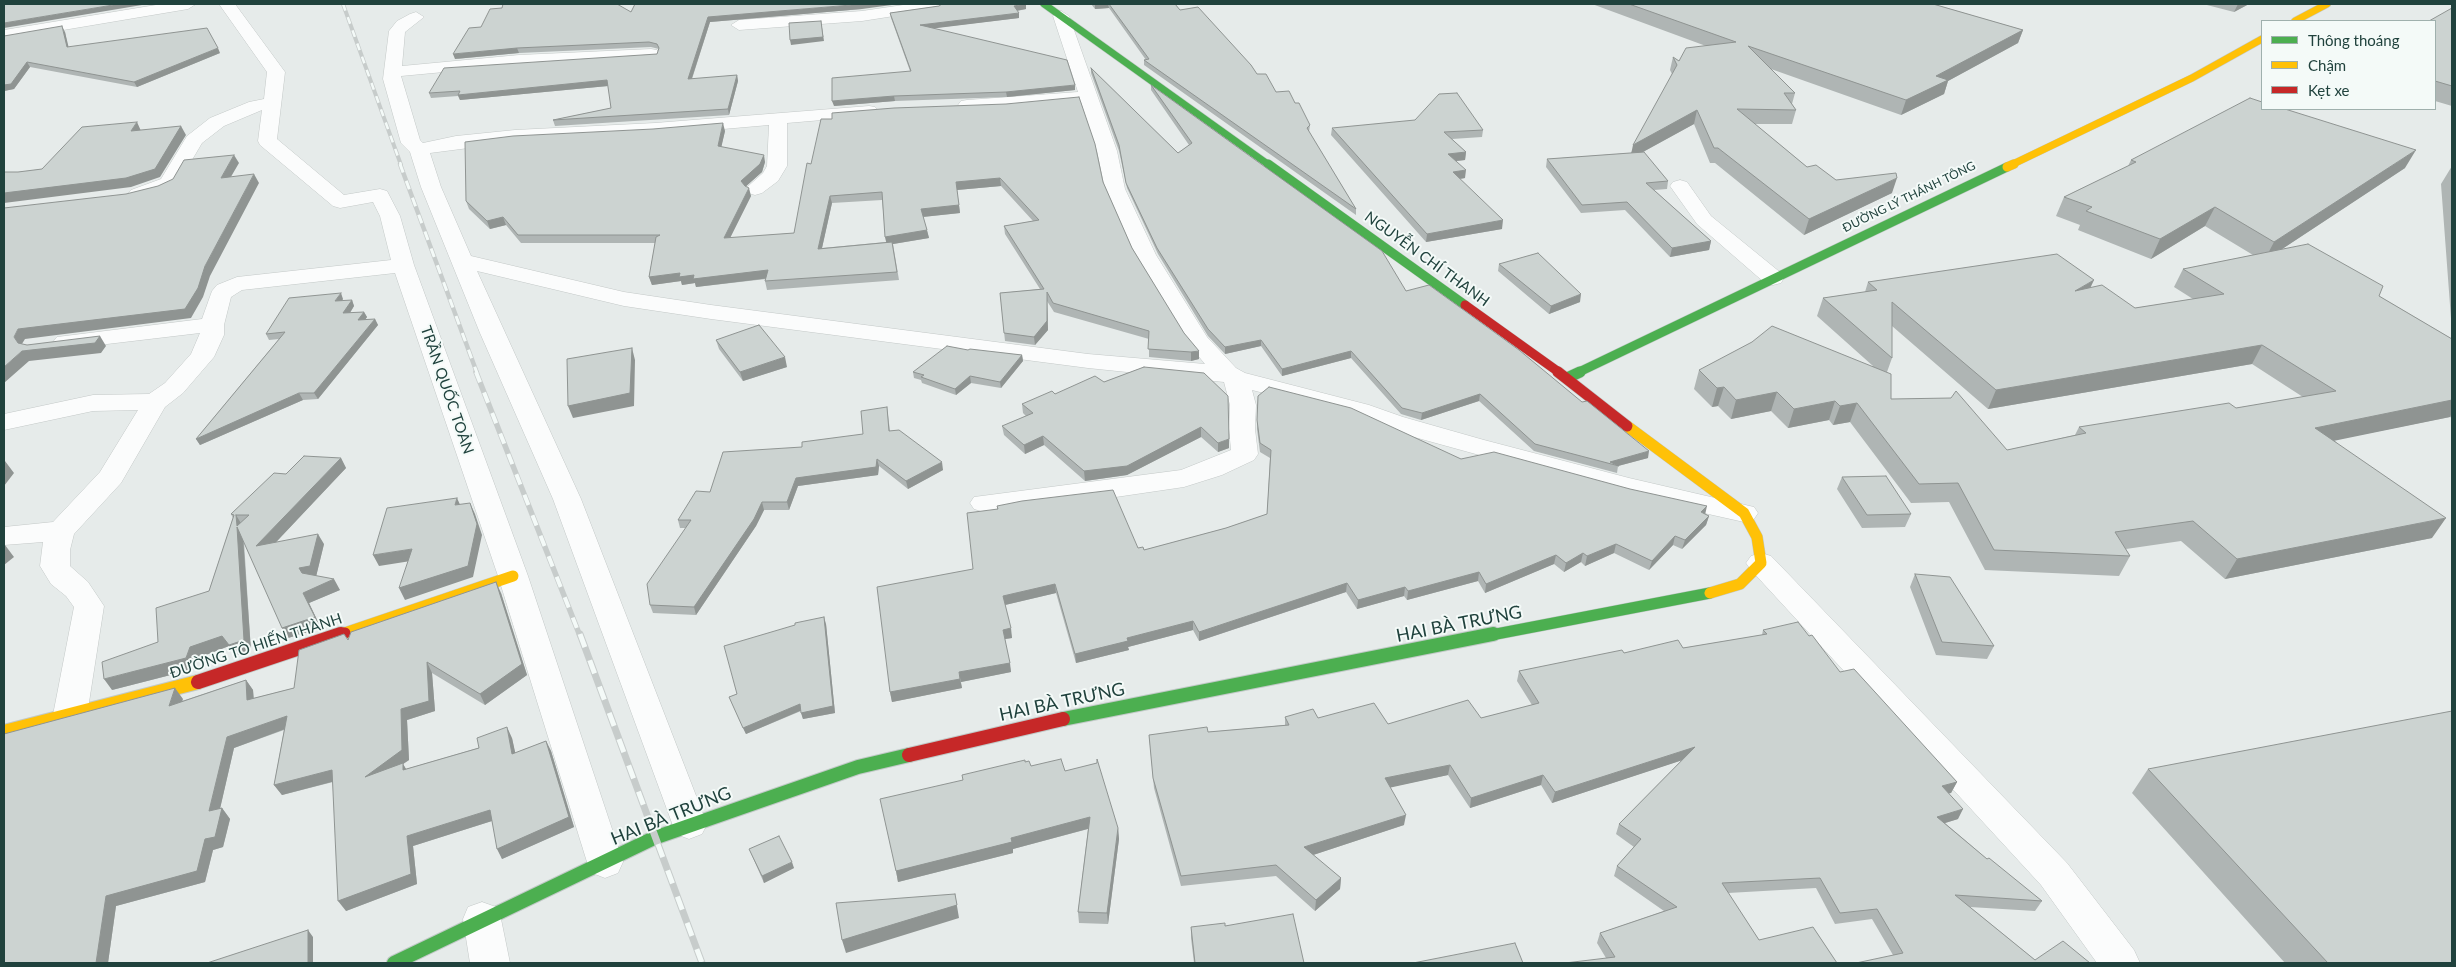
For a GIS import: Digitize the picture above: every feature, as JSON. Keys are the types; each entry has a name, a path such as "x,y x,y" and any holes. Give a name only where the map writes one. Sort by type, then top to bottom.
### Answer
{"main road":[{"name":"NGUYỄN CHÍ THANH","path":"1044,4 1567,378 1685,471 1744,514 1758,537 1761,563"},
{"path":"2297,20 2327,4"},
{"name":"ĐƯỜNG LÝ THÁNH TÔNG","path":"1567,378 2192,78 2261,40"},
{"name":"HAI BÀ TRƯNG","path":"394,963 482,919 654,838 689,824 858,767 992,734 1259,679 1696,597 1740,584 1761,563"},
{"name":"ĐƯỜNG TÔ HIẾN THÀNH","path":"4,732 212,678 513,576"}],"street":[{"path":"4,35 188,4"},
{"name":"TRẦN QUỐC TOẢN","path":"227,4 276,72 267,141 340,202 380,195 390,216 403,265 513,576 605,862"},
{"path":"739,25 862,16 939,4"},
{"path":"984,503 1075,494 1184,478 1212,469 1245,454 1242,429 1243,405 1231,376 1198,341 1145,255 1115,188 1107,150 1061,16"},
{"path":"416,17 403,24 397,31 392,79 411,143 419,149 431,187 464,261 492,333 567,499 689,824"},
{"path":"393,72 519,60 651,54"},
{"path":"942,106 1024,102 1088,96"},
{"path":"122,197 155,189 169,183 194,140 217,122 255,106 272,102"},
{"path":"419,149 449,143 515,136 655,129 778,120 894,108"},
{"path":"755,188 771,177 777,166 778,120"},
{"path":"1680,186 1704,220 1773,278"},
{"path":"464,261 624,299 701,311 1088,361 1231,376 1360,410 1394,423 1628,487 1744,514"},
{"path":"70,715 89,606 77,589 62,577 54,566 55,550 61,531 111,477 155,402 174,388 202,357 212,335 212,325 220,296 225,290 237,284 403,265"},
{"path":"44,345 212,325"},
{"path":"4,422 92,403 155,402"},
{"path":"4,536 61,531"},
{"path":"1761,563 2054,874 2120,963"},
{"path":"482,919 490,963"}],"building":[{"path":"4,4 119,4 4,23"},
{"path":"503,4 617,4 631,12 635,4 863,4 708,17 688,79 737,75 728,109 553,120 611,108 607,80 458,95 460,91 429,93 444,68 657,54 659,48 657,44 649,42 517,48 453,54 469,28 481,27 490,9 502,8"},
{"path":"942,4 1025,4 1014,6 1019,13 920,25 1067,60 1075,85 1006,92 894,96 832,101 832,78 911,71 890,13"},
{"path":"1109,4 1175,4 1180,10 1198,7 1257,74 1266,74 1276,92 1289,91 1295,103 1299,103 1310,125 1307,128 1356,209 1144,60 1149,59"},
{"path":"1629,4 1933,4 2023,30 1936,76 1948,80 1906,100 1748,46 1795,93 1784,93 1796,110 1737,109 1807,167 1816,165 1836,180 1896,173 1897,178 1809,219 1718,148 1714,148 1697,110 1633,145 1677,65 1673,57 1679,61 1686,48 1736,42"},
{"path":"2452,8 2452,86 2436,81 2436,20 2431,20"},
{"path":"821,21 823,37 790,40 789,23"},
{"path":"62,26 67,47 207,28 218,48 134,82 27,62 11,84 4,85 4,36"},
{"path":"1091,68 1178,153 1192,143 1151,85 1382,251 1406,291 1429,285 1519,350 1582,402 1587,401 1649,451 1610,462 1619,466 1535,444 1480,394 1422,413 1402,408 1351,351 1282,369 1261,340 1225,347 1208,329 1157,248 1126,183 1119,145"},
{"path":"1457,93 1483,130 1444,132 1466,152 1448,154 1466,170 1453,172 1503,220 1427,234 1332,128 1415,120 1439,94"},
{"path":"1079,97 1095,144 1103,182 1132,248 1184,333 1199,351 1148,349 1149,331 1053,303 1047,292 1047,321 1034,337 1004,333 1000,293 1044,289 1004,226 1039,220 1000,178 956,182 959,205 921,209 927,230 885,237 882,192 830,196 818,249 892,242 897,272 765,281 768,270 693,279 694,275 679,277 680,273 649,277 656,237 660,235 518,235 503,217 487,221 466,201 465,142 513,136 653,129 723,123 718,146 764,155 760,164 741,181 749,188 724,238 794,233 807,163 811,164 821,119 832,119 832,113 894,108 1006,104"},
{"path":"2250,98 2261,102 2261,110 2288,110 2416,150 2274,242 2215,207 2160,239 2086,211 2092,207 2064,197 2136,162 2131,160"},
{"path":"137,122 131,131 181,126 155,169 126,178 4,193 4,172 42,169 82,127"},
{"path":"1644,152 1668,181 1646,183 1711,241 1672,248 1627,202 1582,205 1547,159"},
{"path":"234,155 221,178 254,174 205,266 198,288 185,309 18,329 14,337 18,343 27,345 100,336 95,343 22,351 4,367 4,208 126,194 158,186 173,179 184,160"},
{"path":"2308,244 2383,286 2379,296 2452,339 2452,400 2315,428 2446,518 2237,559 2193,521 2115,532 2130,556 1994,550 1958,483 1919,484 1857,403 1840,406 1835,401 1794,409 1777,392 1736,400 1724,387 1717,388 1699,370 1752,342 1772,326 1891,374 1891,399 1951,398 1956,391 2007,450 2086,433 2079,427 2229,403 2236,408 2336,391 2262,345 1996,390 1892,302 1892,358 1823,298 1877,290 1868,282 2057,254 2094,280 2075,291 2102,285 2135,308 2224,294 2183,269"},
{"path":"1538,253 1581,294 1551,306 1499,264"},
{"path":"341,293 335,301 352,300 343,313 364,312 358,320 375,319 314,393 299,393 196,439 285,332 266,334 289,298"},
{"path":"759,325 785,357 740,372 716,340"},
{"path":"947,346 1022,355 1000,382 970,376 955,389 921,377 924,375 913,372"},
{"path":"632,348 630,393 568,406 567,359"},
{"path":"1144,367 1204,373 1228,396 1229,439 1218,443 1201,427 1127,466 1084,471 1043,436 1024,445 1002,426 1033,413 1022,404 1052,391 1055,394 1095,376 1104,382"},
{"path":"1269,387 1351,408 1461,459 1494,452 1630,489 1707,506 1701,512 1709,516 1685,540 1675,536 1652,561 1616,544 1587,556 1583,553 1566,563 1556,555 1486,584 1479,572 1408,591 1405,587 1358,600 1347,583 1199,632 1193,621 1127,638 1128,641 1075,654 1055,584 1003,596 1011,628 1003,630 1010,663 959,672 960,679 890,692 877,587 973,569 967,513 998,509 997,506 1022,501 1113,490 1138,548 1143,547 1144,550 1226,528 1267,514 1271,450 1260,443 1257,420 1258,396"},
{"path":"887,407 889,431 899,430 942,462 906,481 877,459 876,467 796,478 787,502 762,502 754,519 694,607 650,605 647,584 691,520 678,520 696,491 710,492 723,452 802,447 802,442 863,434 861,411"},
{"path":"304,456 341,458 256,546 318,534 310,566 299,568 302,573 334,579 303,593 315,617 282,628 237,527 244,640 229,645 222,636 190,647 186,658 104,679 102,662 158,642 156,608 209,591 234,515 231,514 274,473 286,474","holes":["236,515 249,515 237,526"]},
{"path":"1886,476 1911,514 1867,515 1842,477"},
{"path":"457,498 455,505 470,503 477,524 468,566 399,588 412,549 373,555 387,508"},
{"path":"1915,574 1950,577 1994,646 1942,642"},
{"path":"496,582 522,664 480,694 427,662 429,701 401,709 402,750 365,777 403,763 403,770 479,748 477,738 507,727 512,754 546,741 569,817 497,849 490,810 407,836 411,874 338,901 332,770 274,785 287,716 227,737 209,811 222,808 215,837 205,839 197,871 106,896 96,963 4,963 4,734 175,688 169,706 246,680 247,700 294,688 299,650 344,634 348,640 351,632"},
{"path":"824,617 833,706 801,713 800,704 743,728 729,697 737,694 724,646 795,625 795,623"},
{"path":"1798,622 1809,636 1812,635 1840,672 1854,669 1957,782 1942,786 1963,809 1937,817 1987,859 1989,858 2042,901 1955,895 2035,960 2063,941 2090,963 1856,963 1903,953 1877,909 1840,913 1820,878 1722,883 1759,940 1813,927 1837,963 1565,963 1615,957 1600,933 1677,907 1617,866 1641,839 1619,824 1695,747 1555,792 1543,775 1471,798 1450,765 1385,778 1406,815 1304,847 1341,878 1316,900 1276,865 1181,876 1153,778 1149,735 1207,727 1208,732 1289,725 1285,717 1313,709 1318,718 1374,703 1388,724 1468,700 1481,718 1539,703 1519,671 1622,650 1624,653 1678,640 1683,648 1767,634 1763,630"},
{"path":"2452,711 2452,963 2328,963 2148,769"},
{"path":"1061,759 1065,771 1097,763 1097,759 1118,828 1107,913 1078,912 1090,817 1011,838 1012,842 896,871 880,799 963,780 962,775 1025,760 1025,762 1029,761 1031,766"},
{"path":"779,836 792,862 762,876 749,849"},
{"path":"955,894 957,905 842,940 836,903"},
{"path":"1293,914 1304,963 1195,963 1191,927 1225,923 1225,926"},
{"path":"308,930 308,963 207,963"},
{"path":"1515,943 1523,963 1413,963"}],"railway":[{"path":"343,4 401,165"},
{"path":"400,164 477,373"},
{"path":"476,372 580,636"},
{"path":"580,634 702,963"}],"traffic: fast":[{"path":"1044,4 1465,305"},
{"path":"1567,378 2007,167"},
{"path":"1063,719 1259,679 1710,593"},
{"path":"394,963 654,838 858,767 909,755"}],"traffic: slow":[{"path":"2297,20 2327,4"},
{"path":"2007,167 2192,78 2261,40"},
{"path":"1627,426 1685,471 1744,513 1757,537 1761,563 1740,584 1710,593"},
{"path":"345,633 513,576"},
{"path":"4,732 198,682"}],"traffic: jam":[{"path":"1465,305 1567,378 1627,426"},
{"path":"198,682 345,633"},
{"path":"909,755 1063,719"}]}
